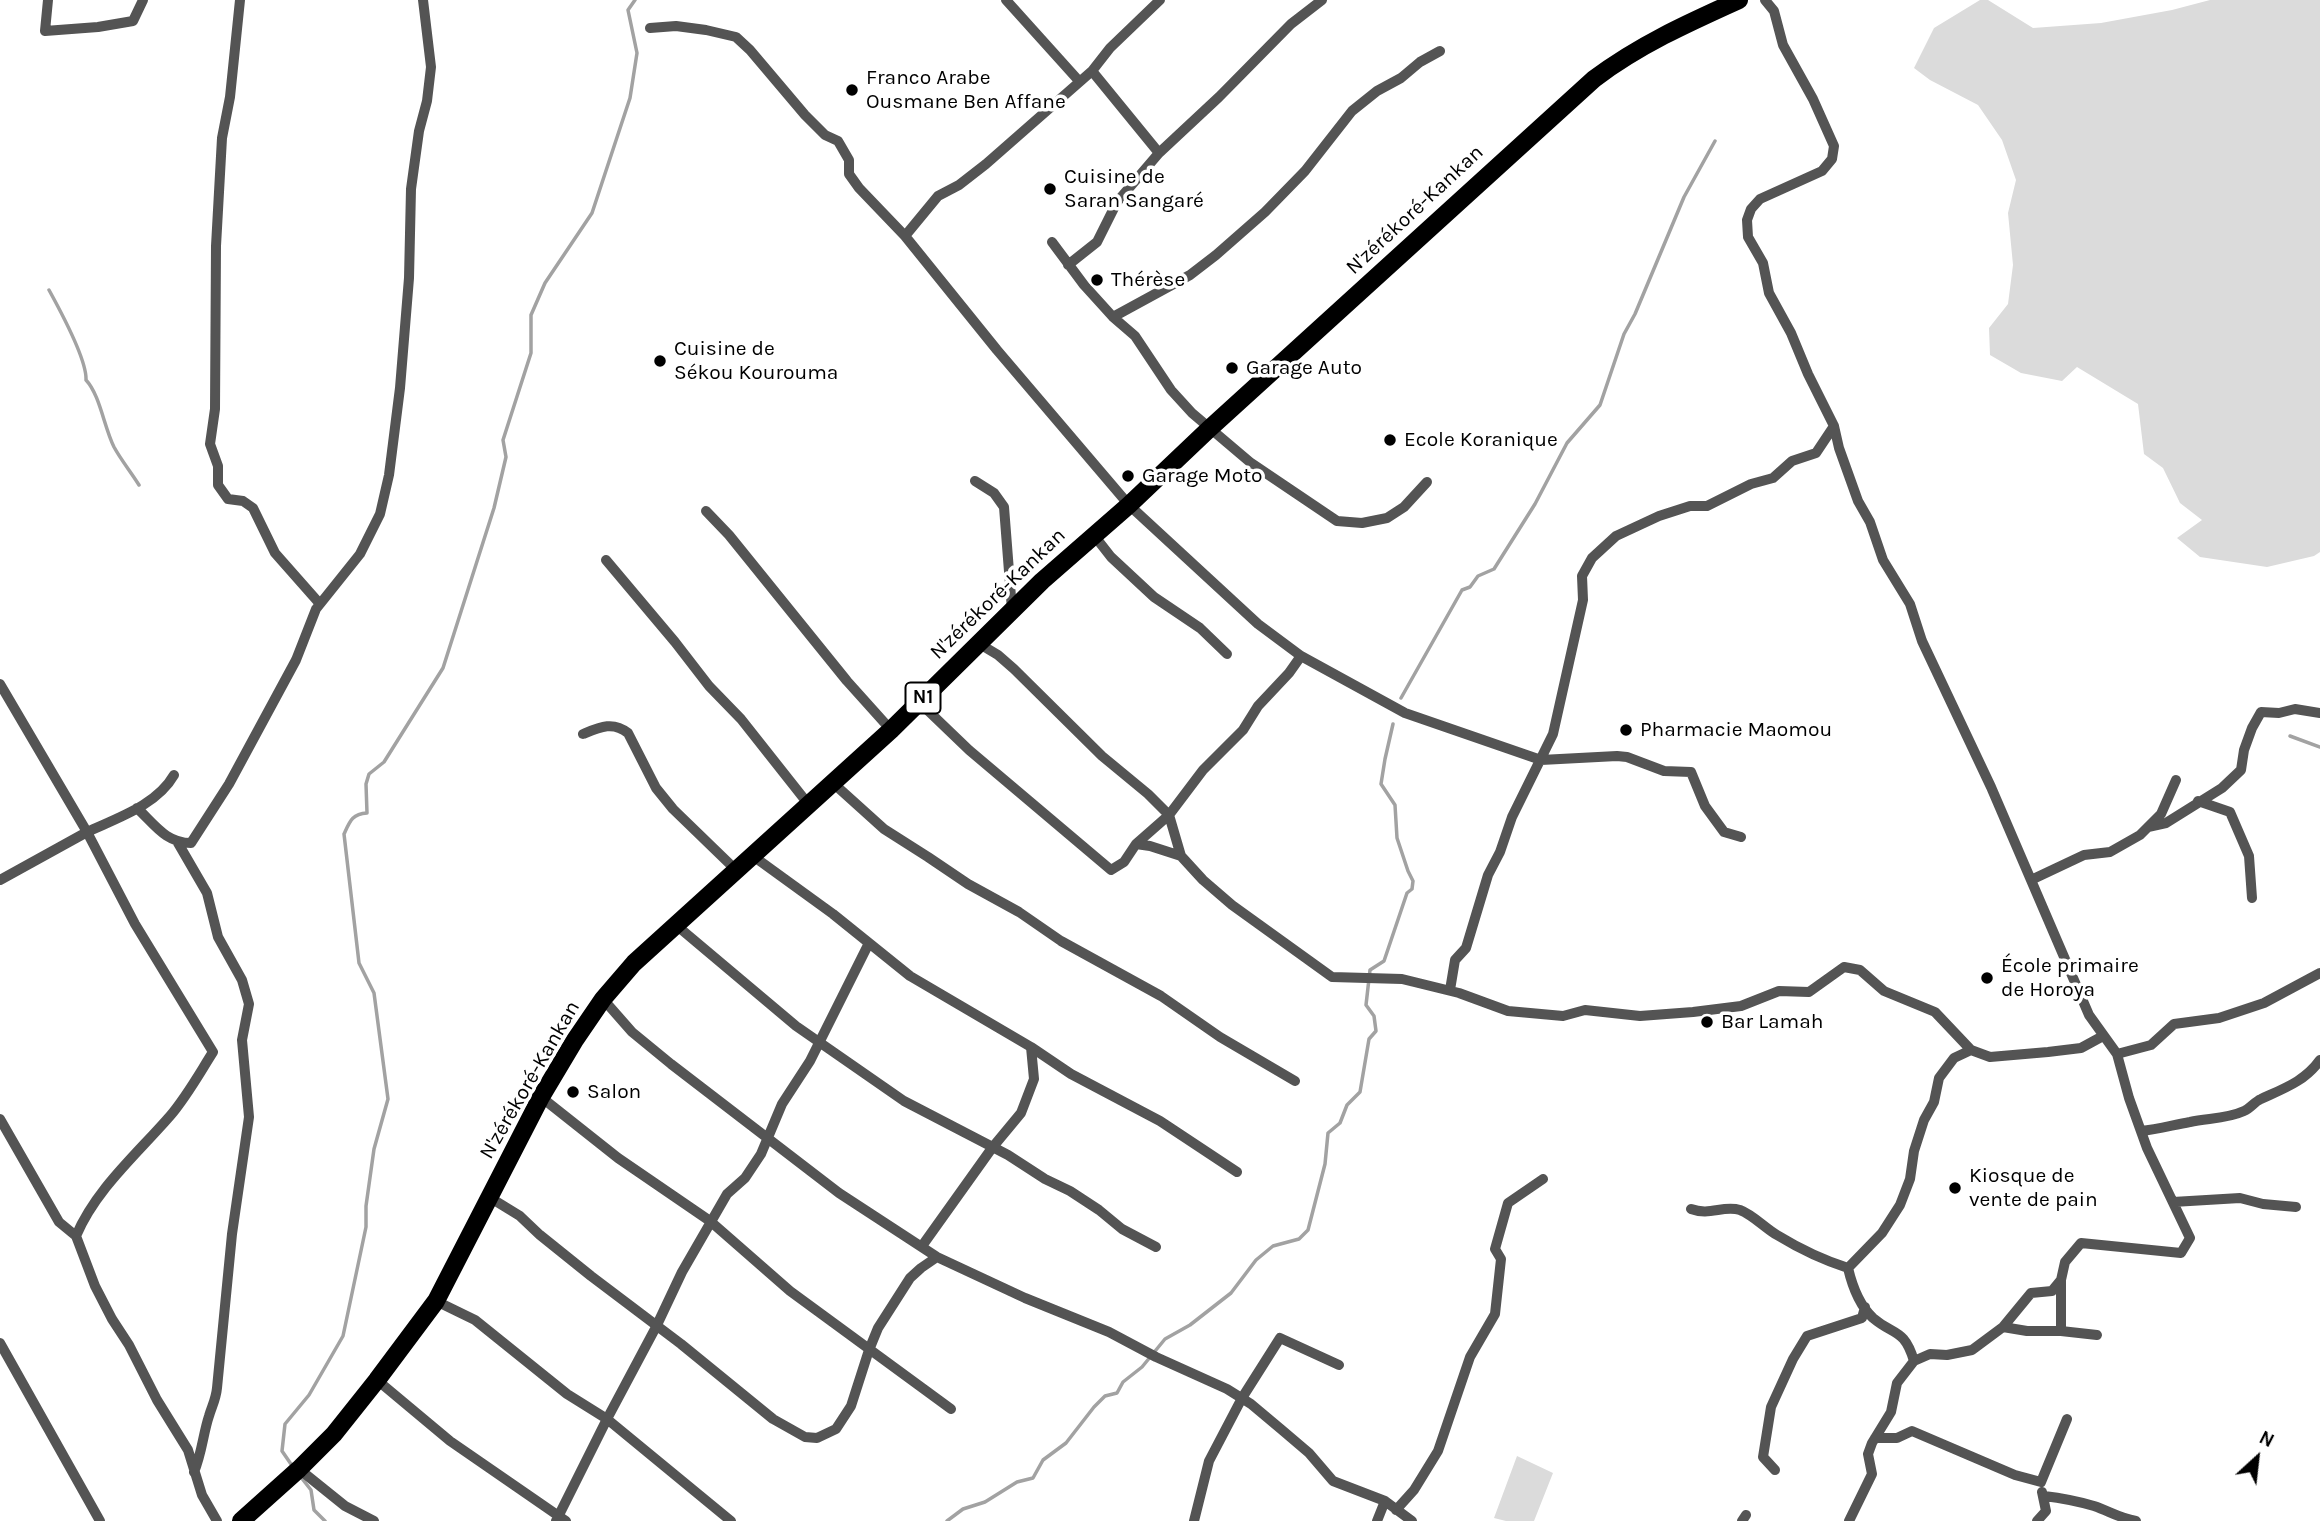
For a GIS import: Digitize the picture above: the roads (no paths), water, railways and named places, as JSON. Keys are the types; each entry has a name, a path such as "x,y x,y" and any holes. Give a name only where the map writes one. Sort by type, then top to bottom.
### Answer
{"highway":[{"name":"N'zérékoré-Kankan","path":"242,1521 334,1434 436,1301 541,1097 603,999 634,962 891,730 1093,534 1129,505 1594,79 1647,43 1739,0"}],"street":[{"path":"48,0 45,32 133,21 143,0"},
{"path":"240,0 232,85 222,138 216,246 215,409 210,444 218,466 218,485 228,499 243,501 253,508 275,553 320,604"},
{"path":"137,808 164,835 178,843 191,843 229,784 296,660 316,609 360,554 380,514 389,475 400,388 409,278 411,189 431,67 423,0"},
{"path":"1006,0 1079,81"},
{"path":"905,236 938,196 959,185 986,164 1092,71 1110,48 1160,0"},
{"path":"1068,265 1097,242 1117,202 1159,153 1291,24 1322,0"},
{"path":"1765,0 1774,11 1783,46 1814,99 1834,146 1832,159 1822,171 1760,199 1751,209 1747,220 1748,237 1763,263 1769,293 1835,426 1839,449 1858,501 1870,522 1883,561 1910,604 1922,641 1991,787 2089,1015 2117,1054 2141,1131 2190,1238 2182,1253 2081,1243 2065,1262 2061,1280 2061,1331"},
{"path":"650,28 676,26 706,30 736,37 750,50 804,115 825,135 838,141 849,160 849,174 859,188 905,236 1129,505 1258,624 1301,656 1405,713 1541,760 1617,756 1664,771 1691,772 1705,806 1724,832 1741,837"},
{"path":"1113,317 1190,275 1216,255 1265,212 1305,171 1352,111 1420,62 1440,51"},
{"path":"1092,71 1159,153"},
{"path":"1052,242 1084,285 1135,337 1171,390 1209,429 1251,463 1337,521 1362,523 1387,518 1404,507 1427,482"},
{"path":"1450,990 1455,960 1466,948 1488,875 1523,793 1553,734 1583,600 1582,576 1592,558 1616,536 1659,516 1690,506 1707,506 1752,484 1773,478 1792,461 1816,453 1835,426"},
{"path":"975,481 994,493 1004,507 1013,610"},
{"path":"706,511 891,730"},
{"path":"1093,534 1111,557 1154,597 1200,628 1227,654"},
{"path":"606,560 709,685 756,736 809,805"},
{"path":"978,643 1014,669 1102,756 1170,815 1181,856 1203,880 1232,905 1332,977 1402,979 1450,990 1508,1011 1563,1016 1585,1010 1640,1016 1741,1006 1779,990 1809,992 1844,967 1860,970 1884,992 1935,1012 1971,1050 1990,1057 2081,1048 2103,1036"},
{"path":"919,702 969,750 1111,870 1124,862 1136,844 1170,815 1207,766 1243,730 1258,706 1301,656"},
{"path":"0,684 88,832 135,924 213,1052 171,1115 86,1213 76,1236"},
{"path":"2148,827 2166,824 2222,788 2241,770 2252,728 2261,712 2279,713 2295,709 2320,713"},
{"path":"583,734 607,725 620,727 628,733 656,788 673,810 737,871"},
{"path":"0,880 137,808 167,788 174,775"},
{"path":"2031,880 2084,855 2110,852 2140,835 2161,814 2176,780"},
{"path":"833,783 884,829 958,877 1019,912 1062,941 1161,996 1197,1022 1295,1081"},
{"path":"2198,802 2230,812 2249,856 2252,898"},
{"path":"178,843 207,893 218,937 242,980 248,1004 242,1040 249,1117 232,1234 216,1402 209,1415 200,1458 194,1472"},
{"path":"1136,844 1181,856"},
{"path":"753,856 910,976 1031,1047 1071,1074 1160,1121 1237,1172"},
{"path":"676,925 796,1026 904,1101 1008,1155 1045,1180 1070,1191 1122,1229 1156,1247"},
{"path":"377,1380 450,1441 560,1519 607,1419 682,1272 727,1194 745,1178 769,1139 782,1104 820,1042 869,943"},
{"path":"2117,1054 2151,1045 2174,1024 2220,1018 2264,1003 2320,973"},
{"path":"603,999 632,1032 769,1139 839,1193 937,1257 1025,1298 1109,1332 1242,1398 1309,1453 1333,1481 1385,1501 1412,1521"},
{"path":"922,1247 992,1148 1021,1113 1034,1079 1031,1047"},
{"path":"1848,1268 1882,1233 1900,1205 1910,1179 1914,1151 1924,1120 1934,1102 1939,1078 1954,1058 1971,1050"},
{"path":"2141,1131 2221,1118 2246,1111 2255,1101 2290,1086 2311,1073 2320,1060"},
{"path":"541,1097 618,1158 710,1221 790,1291 951,1409"},
{"path":"0,1119 58,1222 76,1236 95,1286 112,1319 129,1345 157,1401 188,1450 202,1495 216,1521"},
{"path":"1396,1510 1414,1490 1438,1451 1470,1357 1495,1314 1502,1259 1495,1249 1508,1203 1543,1179"},
{"path":"489,1197 520,1216 540,1235 773,1419 805,1437 817,1438 836,1429 851,1406 878,1328 910,1278 937,1257"},
{"path":"2173,1202 2240,1198 2263,1204 2296,1207"},
{"path":"1691,1209 1703,1213 1723,1209 1741,1210 1785,1240 1823,1260 1848,1268"},
{"path":"1848,1268 1864,1307 1908,1344 1914,1361"},
{"path":"1849,1521 1872,1474 1868,1454 1891,1412 1897,1383 1914,1361 1930,1354 1947,1356 1972,1350 2003,1327 2031,1293 2052,1291 2061,1280"},
{"path":"436,1301 475,1320 567,1394 607,1419 731,1521"},
{"path":"1775,1470 1763,1457 1771,1407 1793,1359 1807,1336 1862,1318 1864,1307"},
{"path":"2003,1327 2097,1335"},
{"path":"1194,1521 1209,1461 1242,1398 1280,1338 1339,1365"},
{"path":"0,1343 100,1521"},
{"path":"2037,1521 2046,1511 2041,1482 2067,1419"},
{"path":"1875,1438 1897,1437 1912,1431 2015,1475 2041,1482"},
{"path":"299,1469 345,1506 374,1521"},
{"path":"2044,1496 2079,1502 2114,1516 2136,1521"},
{"path":"1377,1521 1385,1501"}],"waterway":[{"path":"293,1467 282,1451 285,1424 309,1395 343,1336 366,1227 366,1206 374,1149 388,1099 374,993 359,963 344,834 352,819 367,813 366,784 369,774 384,762 443,668 494,508 506,457 503,440 531,353 531,315 545,283 592,213 630,98 637,53 628,10 635,0"},
{"path":"1401,698 1462,590 1470,587 1478,576 1494,569 1535,504 1567,443 1600,405 1624,334 1684,197 1715,141"},
{"path":"49,290 78,348 86,380 95,394 110,439 139,485"},
{"path":"947,1521 963,1509 985,1502 1017,1482 1033,1478 1043,1460 1066,1443 1105,1396 1117,1393 1123,1382 1142,1367 1165,1339 1190,1325 1231,1293 1256,1260 1273,1246 1299,1239 1308,1230 1325,1164 1328,1133 1340,1123 1347,1105 1360,1092 1369,1039 1376,1031 1374,1016 1366,1005 1370,970 1384,961 1407,893 1412,889 1413,881 1397,838 1395,805 1381,784 1393,724"},
{"path":"2290,736 2320,747"},
{"path":"300,1476 311,1490 314,1510 325,1521"}],"place":[{"name":"Franco Arabe Ousmane Ben Affane","path":"852,90"},
{"name":"Cuisine de Saran Sangaré","path":"1050,189"},
{"name":"Thérèse","path":"1097,280"},
{"name":"Cuisine de Sékou Kourouma","path":"660,361"},
{"name":"Garage Auto","path":"1232,368"},
{"name":"Ecole Koranique","path":"1390,440"},
{"name":"Garage Moto","path":"1128,476"},
{"name":"Pharmacie Maomou","path":"1626,730"},
{"name":"École primaire de Horoya","path":"1987,978"},
{"name":"Bar Lamah","path":"1707,1022"},
{"name":"Salon","path":"573,1092"},
{"name":"Kiosque de vente de pain","path":"1955,1188"}]}
